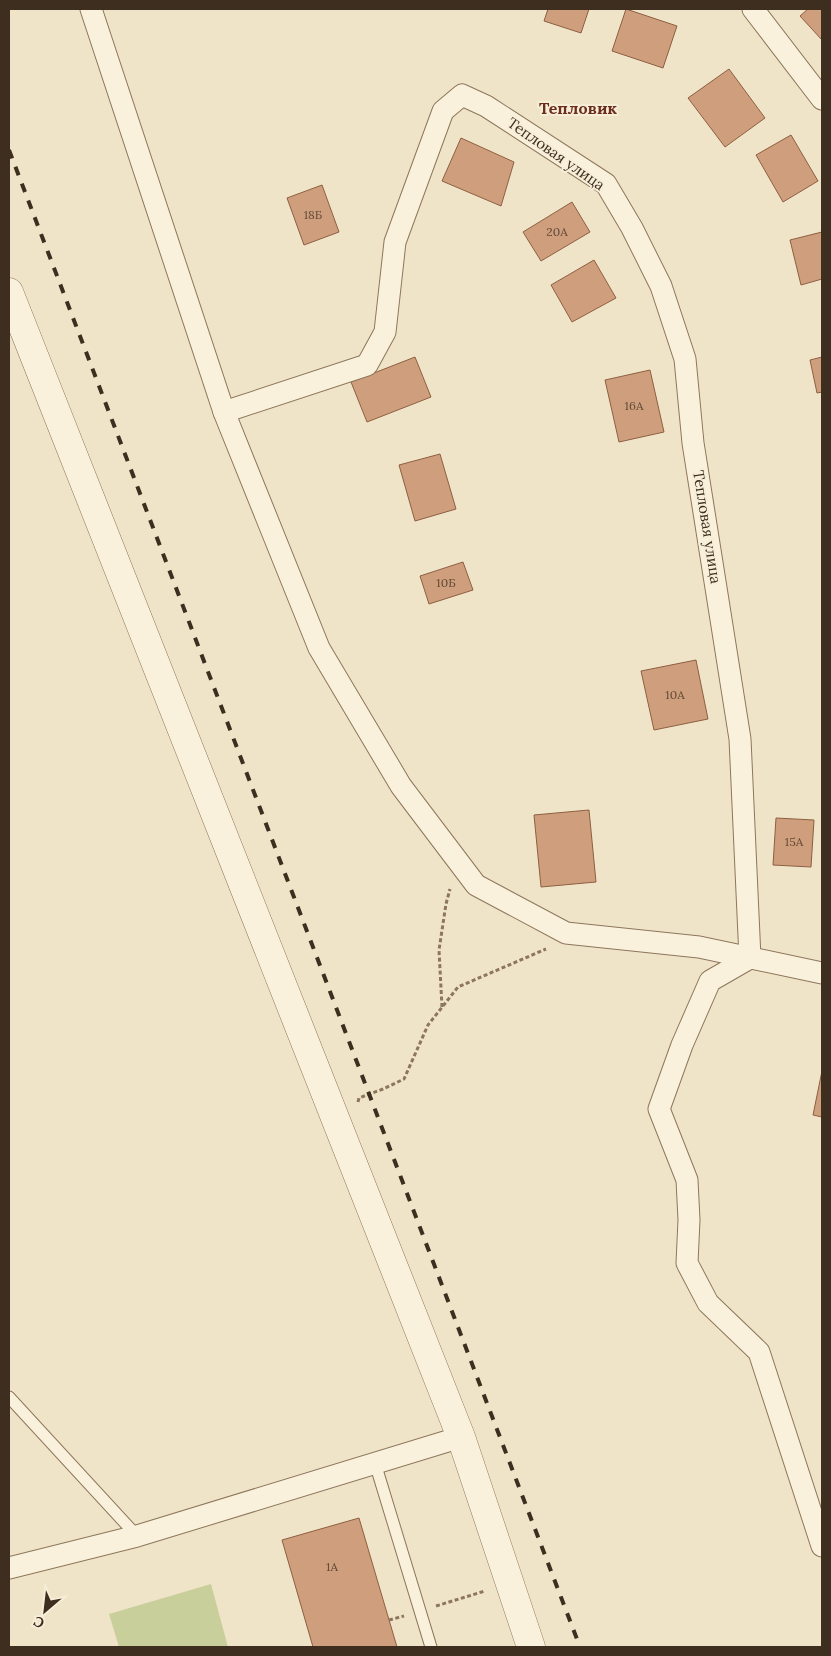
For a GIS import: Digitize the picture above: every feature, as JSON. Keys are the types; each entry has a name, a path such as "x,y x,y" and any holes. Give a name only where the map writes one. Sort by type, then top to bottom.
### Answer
{"street":[{"path":"91,9 224,412 318,648 402,786 457,860 476,885 566,932 699,947 822,973"},
{"path":"753,9 822,99"},
{"name":"Тепловая улица","path":"224,412 368,364 385,332 395,242 443,111 462,95 486,106 606,184 632,228 661,286 686,359 693,443 740,739 750,958"},
{"path":"9,292 461,1437 531,1647"},
{"path":"750,958 710,981 682,1045 659,1109 687,1180 689,1220 687,1263 708,1303 759,1352 822,1546"},
{"path":"9,1568 137,1536 461,1437"}],"lane":[{"path":"9,1397 137,1536"},
{"path":"375,1463 432,1647"}],"path":[{"path":"442,1008 440,950 446,904 457,860"},
{"path":"356,1106 359,1098 383,1090 404,1079 428,1025 458,987 532,954 583,935"},
{"path":"448,1602 486,1591"}],"green space":[{"path":"211,1584 228,1647 119,1647 109,1614"}],"building":[{"path":"548,9 589,9 581,33 544,21"},
{"path":"626,9 677,26 663,68 612,51"},
{"path":"808,9 822,9 822,40 800,16"},
{"path":"729,69 765,118 725,147 688,98"},
{"path":"791,135 818,181 783,202 756,155"},
{"path":"461,138 514,162 501,206 442,181"},
{"path":"322,185 339,232 304,245 287,198"},
{"path":"572,202 590,232 541,261 523,232"},
{"path":"822,232 822,279 801,285 790,240"},
{"path":"594,260 616,298 572,322 551,285"},
{"path":"415,357 431,397 367,422 351,382"},
{"path":"822,357 822,392 817,393 810,360"},
{"path":"650,370 664,432 619,442 605,380"},
{"path":"440,454 456,509 415,521 399,465"},
{"path":"463,562 473,590 429,604 420,576"},
{"path":"696,660 708,719 654,730 641,671"},
{"path":"589,810 596,882 541,887 534,815"},
{"path":"776,818 814,820 811,867 773,865"},
{"path":"822,1071 822,1117 813,1115"},
{"path":"359,1518 397,1647 313,1647 282,1540"}],"railway":[{"path":"9,150 580,1647"}],"district":[{"name":"Тепловик","path":"578,108"}]}
